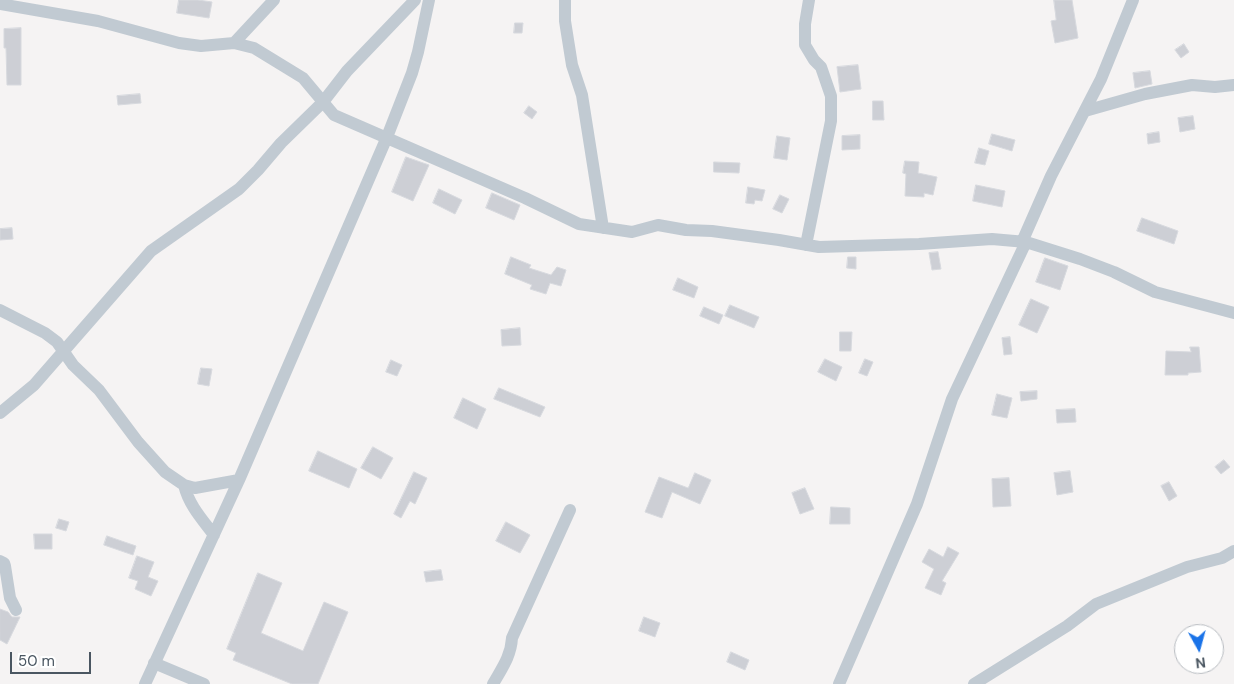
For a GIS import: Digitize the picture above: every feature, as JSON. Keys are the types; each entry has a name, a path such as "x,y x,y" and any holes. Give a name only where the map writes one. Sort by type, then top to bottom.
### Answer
{"street":[{"path":"234,43 274,0"},
{"path":"0,413 28,390 151,252 239,189 258,170 281,142 323,102 347,71 415,0"},
{"path":"145,684 239,480 387,137 412,73 429,0"},
{"path":"565,0 565,22 572,66 582,95 603,228"},
{"path":"806,245 831,121 831,96 821,67 814,60 805,45 808,0"},
{"path":"839,684 917,504 952,399 1024,242 1051,176 1101,79 1133,0"},
{"path":"0,4 44,6 158,38 194,45 234,43 254,48 302,78 334,115 387,137 401,146 525,198 579,224 632,232 658,225 686,230 712,231 779,240 819,247 992,239 1024,242 1080,259 1114,272 1155,292 1234,313"},
{"path":"1085,111 1145,94 1192,85 1215,87 1234,85"},
{"path":"0,310 52,338 64,350 73,365 99,390 155,463 184,485 203,488 239,480"},
{"path":"184,485 193,508 214,535"},
{"path":"493,684 507,660 512,638 570,510"},
{"path":"974,684 1067,626 1096,604 1119,593 1187,567 1222,558 1234,551"},
{"path":"0,561 5,566 10,598 16,610"},
{"path":"154,664 204,684"}],"building":[{"path":"179,0 212,2 209,18 177,13"},
{"path":"1054,0 1072,0 1078,38 1055,43 1051,21 1056,20"},
{"path":"515,23 523,23 522,33 514,33"},
{"path":"21,28 21,85 7,85 4,29"},
{"path":"1184,44 1189,52 1181,58 1175,50"},
{"path":"858,65 861,89 840,92 837,67"},
{"path":"1150,71 1152,84 1135,88 1133,73"},
{"path":"140,94 141,103 118,105 117,96"},
{"path":"873,101 883,101 884,120 873,120"},
{"path":"529,106 537,112 532,119 524,113"},
{"path":"1193,116 1195,129 1180,132 1178,118"},
{"path":"1159,132 1160,142 1148,144 1147,134"},
{"path":"992,134 1015,140 1012,151 989,144"},
{"path":"860,135 860,149 842,150 842,136"},
{"path":"777,136 790,138 787,160 774,158"},
{"path":"979,148 989,151 985,165 975,163"},
{"path":"406,157 429,165 413,201 392,192"},
{"path":"905,161 919,162 918,173 937,177 933,195 924,193 924,197 905,196 906,174 903,173"},
{"path":"714,162 740,163 739,173 714,172"},
{"path":"976,185 1005,191 1002,207 973,201"},
{"path":"748,187 765,190 762,201 755,200 754,204 746,203"},
{"path":"439,189 462,200 455,214 433,203"},
{"path":"492,193 520,205 514,220 486,208"},
{"path":"780,195 789,199 782,213 773,209"},
{"path":"1142,218 1178,231 1174,244 1137,231"},
{"path":"12,228 13,239 0,240 0,229"},
{"path":"938,252 941,269 932,270 929,253"},
{"path":"511,257 531,265 529,268 551,275 557,267 566,270 561,286 550,283 546,294 530,289 532,285 505,274"},
{"path":"848,257 856,257 856,269 847,268"},
{"path":"1045,258 1068,266 1060,290 1036,282"},
{"path":"678,278 698,287 694,298 673,290"},
{"path":"1031,299 1049,307 1037,333 1019,325"},
{"path":"730,305 759,317 754,328 725,316"},
{"path":"704,307 723,315 719,324 700,316"},
{"path":"520,328 521,345 502,346 501,330"},
{"path":"840,332 852,332 851,351 840,351"},
{"path":"1010,337 1012,354 1004,355 1002,338"},
{"path":"1190,347 1199,347 1201,372 1188,373 1188,375 1165,375 1166,351 1191,352"},
{"path":"825,359 842,367 836,381 818,372"},
{"path":"865,359 873,362 867,376 859,373"},
{"path":"391,360 402,365 397,376 386,372"},
{"path":"201,368 212,369 209,386 198,384"},
{"path":"499,388 545,407 540,417 494,399"},
{"path":"1037,391 1037,399 1021,401 1020,392"},
{"path":"997,394 1012,398 1007,418 992,415"},
{"path":"463,398 486,409 477,429 454,418"},
{"path":"1075,409 1076,422 1057,423 1056,410"},
{"path":"373,447 393,458 381,479 361,468"},
{"path":"318,451 357,469 349,488 309,471"},
{"path":"1224,460 1230,467 1221,474 1215,467"},
{"path":"1070,471 1073,492 1057,495 1054,473"},
{"path":"414,472 427,478 415,504 410,501 401,518 394,514"},
{"path":"695,473 711,480 700,504 672,492 662,518 645,512 659,477 688,488"},
{"path":"1009,478 1011,506 993,507 992,479"},
{"path":"1169,482 1177,496 1169,501 1161,486"},
{"path":"805,488 814,509 800,514 792,493"},
{"path":"831,507 850,508 850,524 830,524"},
{"path":"59,519 69,522 66,531 56,528"},
{"path":"506,522 530,535 520,553 496,541"},
{"path":"34,534 52,534 52,549 35,549"},
{"path":"107,536 136,546 133,555 104,545"},
{"path":"948,547 959,553 942,581 946,583 941,595 925,588 934,569 922,562 929,549 943,557"},
{"path":"137,556 154,562 148,577 158,581 151,596 135,589 138,581 129,578"},
{"path":"441,570 443,580 426,582 424,572"},
{"path":"258,573 282,583 261,633 303,651 324,602 348,612 318,684 292,684 233,660 236,653 227,649"},
{"path":"0,609 8,612 12,617 20,617 7,644 0,640"},
{"path":"644,617 660,623 655,637 639,631"},
{"path":"731,652 749,660 745,670 727,662"}]}
